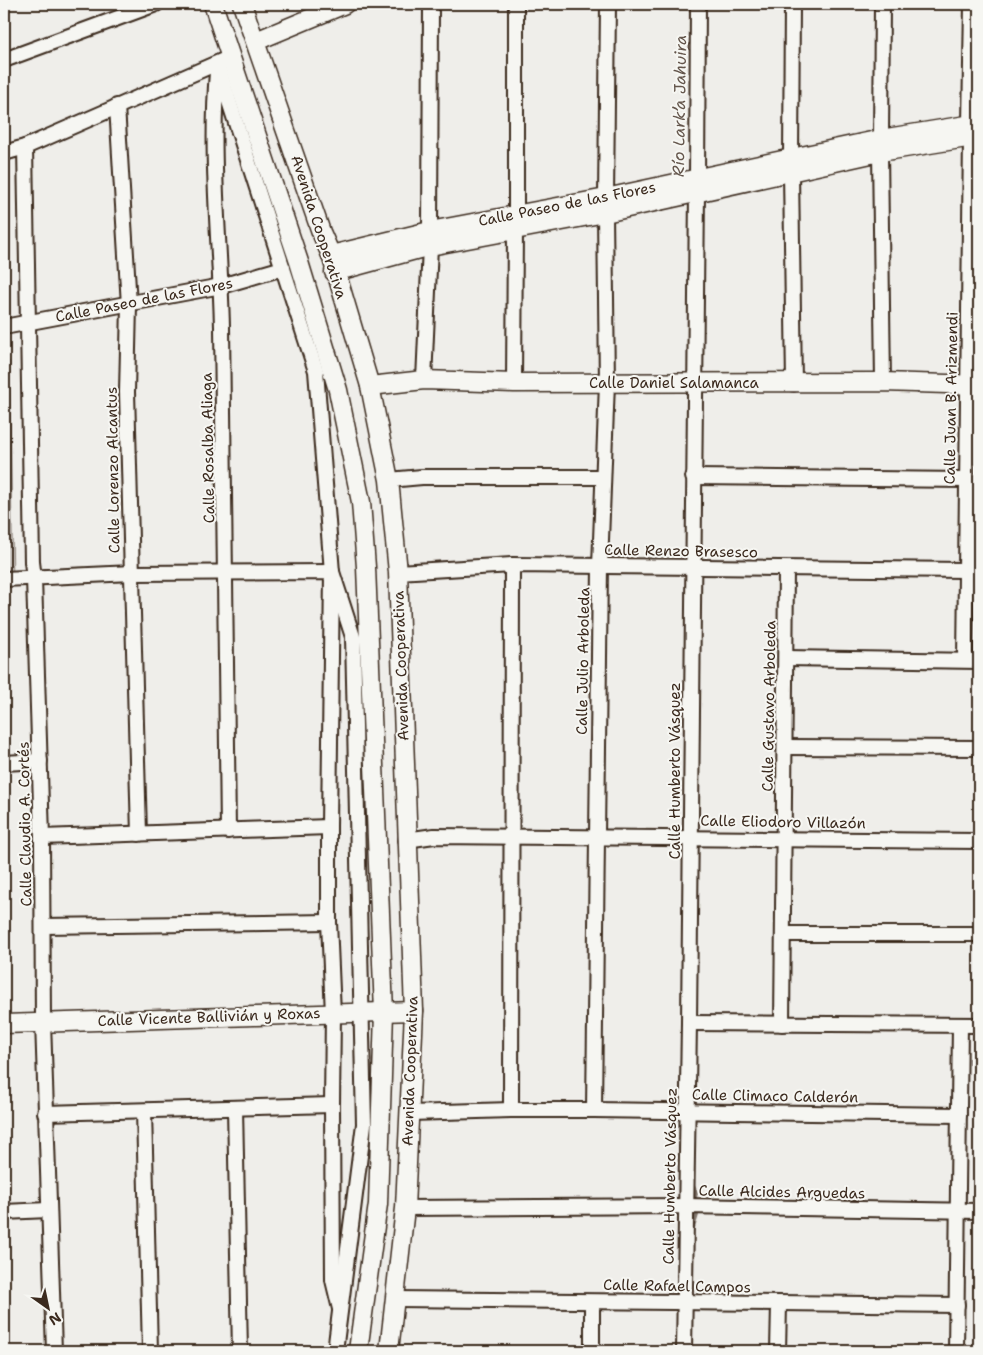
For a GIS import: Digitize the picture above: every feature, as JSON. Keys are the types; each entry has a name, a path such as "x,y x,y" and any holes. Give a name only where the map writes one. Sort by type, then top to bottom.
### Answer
{"street":[{"path":"4,60 156,4"},
{"name":"Avenida Cooperativa","path":"213,4 224,60 338,390 362,502 368,603 384,1012 378,1204 358,1351"},
{"name":"Avenida Cooperativa","path":"242,4 333,263 370,386 389,480 398,572 406,840 414,1011 405,1208 389,1351"},
{"path":"256,41 345,4"},
{"path":"424,380 430,239 431,4"},
{"path":"514,383 516,4"},
{"name":"Calle Julio Arboleda","path":"594,1110 600,566 607,383 605,205 608,4"},
{"name":"Calle Humberto Vásquez","path":"684,1351 691,838 693,478 696,382 698,4"},
{"path":"792,4 791,166 794,384"},
{"path":"882,4 880,145 883,382"},
{"name":"Calle Juan B. Arizmendi","path":"965,660 966,480 974,385 975,130 972,4"},
{"path":"4,154 25,147 224,60 284,268 316,370 332,572 329,922 334,1014 332,1105 333,1280 340,1309"},
{"name":"Calle Rosalba Aliaga","path":"224,60 214,141 221,286 227,572 228,831"},
{"name":"Calle Lorenzo Alcantus","path":"117,106 129,305 127,392 139,834"},
{"name":"Calle Paseo de las Flores","path":"333,263 430,239 605,205 791,166 880,145 975,130"},
{"name":"Calle Claudio A. Cortés","path":"25,147 32,553 42,837 42,1022 54,1351"},
{"name":"Calle Paseo de las Flores","path":"4,327 129,305 221,286 284,268"},
{"name":"Calle Daniel Salamanca","path":"370,386 424,380 514,383 696,382 794,384 883,382 974,385"},
{"path":"389,480 422,477 602,477"},
{"path":"693,478 966,480"},
{"path":"511,1110 510,837 512,565"},
{"name":"Calle Renzo Brasesco","path":"398,572 512,565 965,570"},
{"name":"Calle Gustavo Arboleda","path":"782,1024 786,569"},
{"path":"4,579 132,573 332,572"},
{"path":"332,572 354,637 364,1124 335,1351"},
{"path":"786,658 979,661"},
{"path":"785,747 979,748"},
{"path":"4,763 40,761"},
{"path":"42,837 329,827"},
{"name":"Calle Eliodoro Villazón","path":"406,840 430,836 979,841"},
{"path":"43,926 329,922"},
{"path":"783,934 979,934"},
{"name":"Calle Vicente Ballivián y Roxas","path":"4,1024 414,1011"},
{"path":"689,1023 979,1025"},
{"path":"956,1351 960,1025"},
{"path":"45,1113 332,1105"},
{"path":"235,1108 240,1351"},
{"name":"Calle Climaco Calderón","path":"410,1113 594,1110 959,1115"},
{"path":"144,1111 150,1351"},
{"name":"Calle Alcides Arguedas","path":"405,1208 685,1206 979,1212"},
{"path":"4,1212 48,1210"},
{"name":"Calle Rafael Campos","path":"396,1300 957,1305"},
{"path":"592,1302 592,1351"},
{"path":"778,1351 779,1304"}],"shaded area":[{"path":"9,361 13,583 4,583 4,362"}],"waterway":[{"name":"Río Lark’a Jahuira","path":"681,1109 682,1064"},
{"name":"Río Lark’a Jahuira","path":"680,1146 680,1162 682,1166"},
{"name":"Río Lark’a Jahuira","path":"691,1181 696,1193 694,1202"},
{"name":"Río Lark’a Jahuira","path":"692,1231 697,1215 696,1209"}]}
